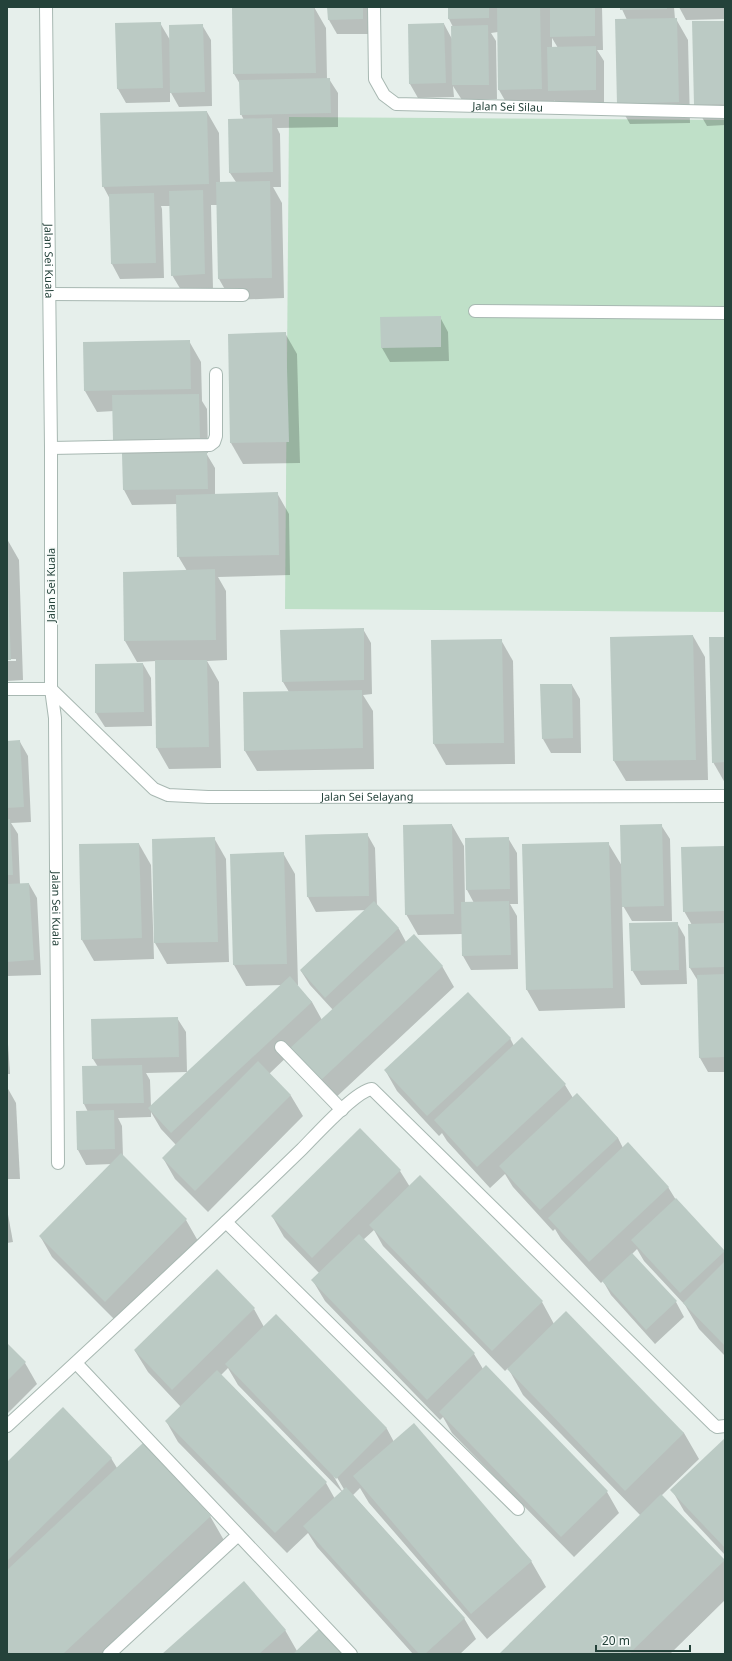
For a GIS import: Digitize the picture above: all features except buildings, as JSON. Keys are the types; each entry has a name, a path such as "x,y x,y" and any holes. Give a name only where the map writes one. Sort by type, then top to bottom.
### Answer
{"street":[{"name":"Jalan Sei Kuala","path":"46,7 50,294 51,689 55,718 58,1163"},
{"name":"Jalan Sei Silau","path":"374,7 375,79 384,95 396,104 725,112"},
{"path":"50,294 243,295"},
{"path":"475,311 725,313"},
{"path":"51,448 210,445 214,442 216,436 216,374"},
{"path":"7,689 51,689"},
{"name":"Jalan Sei Selayang","path":"51,689 154,789 168,795 208,797 725,796"},
{"path":"281,1047 342,1110"},
{"path":"7,1426 226,1222 342,1110 366,1090 372,1090 378,1093 714,1425 717,1427 725,1426"},
{"path":"226,1222 518,1509"},
{"path":"76,1363 237,1536 351,1654"},
{"path":"109,1654 237,1536"}],"green space":[{"path":"289,117 725,120 725,612 285,609"}]}
